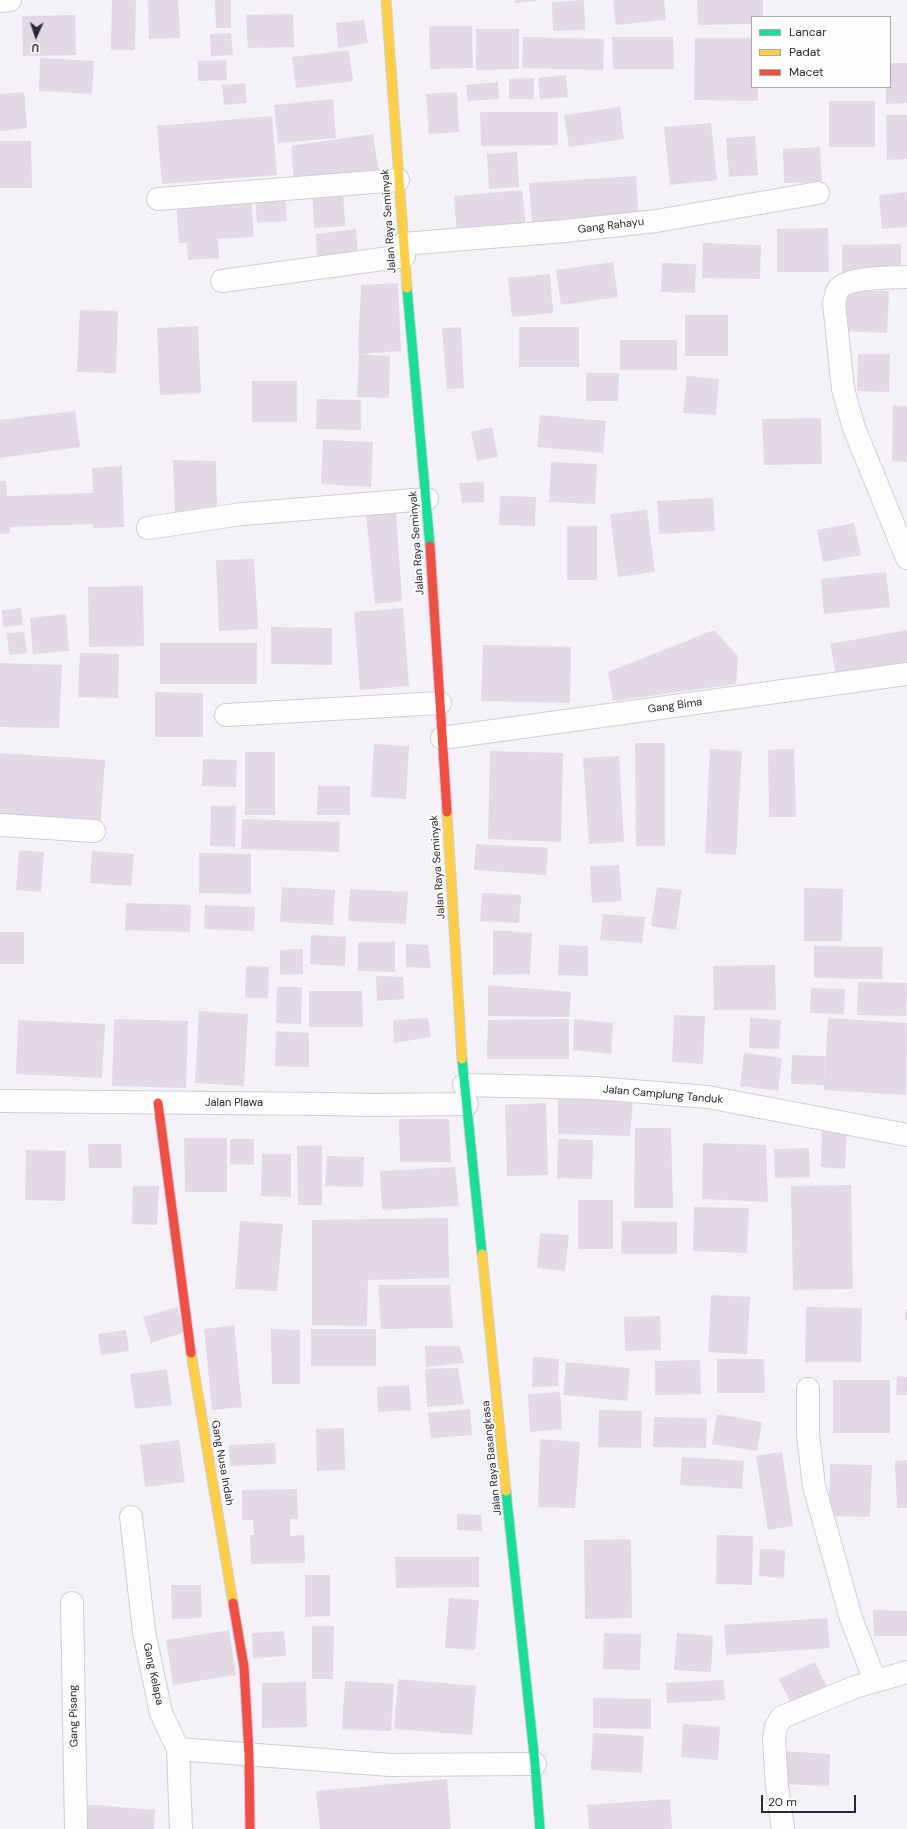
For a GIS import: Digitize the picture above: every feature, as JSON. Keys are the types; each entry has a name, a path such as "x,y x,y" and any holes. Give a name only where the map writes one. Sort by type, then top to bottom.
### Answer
{"main road":[{"name":"Jalan Raya Seminyak","path":"386,0 403,250 426,499 466,1095"},
{"name":"Jalan Raya Basangkasa","path":"466,1095 536,1764 540,1829"},
{"name":"Gang Nusa Indah","path":"158,1103 195,1381 244,1666 249,1754 250,1829"}],"street":[{"path":"0,1 10,0"},
{"path":"158,200 398,180"},
{"name":"Gang Rahayu","path":"222,281 403,250 656,221 818,193"},
{"path":"907,277 858,280 843,286 838,290 834,303 842,389 854,428 907,558"},
{"path":"148,528 242,514 426,499"},
{"name":"Gang Bima","path":"442,738 907,674"},
{"path":"226,715 440,703"},
{"path":"0,825 94,831"},
{"name":"Jalan Camplung Tanduk","path":"466,1095 594,1088 708,1097 907,1135"},
{"name":"Jalan Plawa","path":"0,1101 381,1106 466,1095"},
{"path":"808,1389 808,1435 814,1486 850,1618 874,1681"},
{"name":"Gang Kelapa","path":"131,1517 144,1632 161,1713 178,1749 181,1829"},
{"name":"Gang Pisang","path":"72,1603 76,1829"},
{"path":"783,1829 777,1786 774,1740 776,1727 782,1717 874,1681 907,1672"},
{"path":"178,1749 390,1765 536,1764"}],"building":[{"path":"112,0 136,0 135,50 111,50"},
{"path":"148,0 178,0 180,38 149,39"},
{"path":"215,0 231,0 231,28 216,28"},
{"path":"515,0 536,0 536,1 515,3"},
{"path":"584,0 585,30 553,31 552,2"},
{"path":"613,0 664,0 666,20 616,25"},
{"path":"697,0 763,0 763,16 751,16 751,24 698,25"},
{"path":"293,14 294,47 248,48 246,15"},
{"path":"75,15 76,55 23,56 22,16"},
{"path":"364,20 368,43 338,48 336,23"},
{"path":"429,26 472,26 473,68 430,69"},
{"path":"476,29 519,29 519,69 476,70"},
{"path":"231,33 233,55 211,56 210,34"},
{"path":"523,37 604,39 603,70 522,68"},
{"path":"612,37 673,37 674,69 613,69"},
{"path":"695,38 751,38 751,88 758,88 758,101 694,100"},
{"path":"349,50 353,81 296,88 292,57"},
{"path":"40,58 94,61 92,94 39,91"},
{"path":"226,60 227,80 198,81 198,61"},
{"path":"891,63 907,63 907,103 886,104 886,88 891,88"},
{"path":"566,75 568,97 540,99 538,78"},
{"path":"534,78 534,99 509,99 509,79"},
{"path":"498,82 499,99 468,101 466,85"},
{"path":"245,83 247,103 224,105 222,85"},
{"path":"24,92 27,128 0,131 0,94"},
{"path":"457,92 459,132 429,134 426,94"},
{"path":"333,99 336,138 278,143 274,105"},
{"path":"829,101 875,101 875,147 829,147"},
{"path":"620,107 624,139 569,147 564,115"},
{"path":"480,112 558,112 558,145 481,146"},
{"path":"886,115 907,115 907,159 887,160"},
{"path":"272,116 277,175 162,184 157,126"},
{"path":"711,123 717,180 670,185 664,127"},
{"path":"373,134 379,174 294,182 291,146"},
{"path":"755,136 758,175 729,177 726,138"},
{"path":"0,141 31,141 32,188 0,188"},
{"path":"820,147 822,182 784,183 783,149"},
{"path":"517,152 519,187 489,189 487,154"},
{"path":"636,176 639,218 532,225 529,183"},
{"path":"522,190 526,229 457,235 454,196"},
{"path":"343,191 345,226 314,228 312,193"},
{"path":"907,192 907,227 882,229 879,195"},
{"path":"251,196 254,237 218,239 219,258 188,260 187,243 179,243 176,202"},
{"path":"285,197 287,221 257,223 255,199"},
{"path":"828,228 829,272 777,272 777,229"},
{"path":"356,229 358,256 317,262 316,234"},
{"path":"703,243 761,245 760,279 702,278"},
{"path":"901,244 901,276 842,277 842,245"},
{"path":"613,262 618,297 561,305 556,270"},
{"path":"662,263 696,264 695,293 661,292"},
{"path":"550,274 553,313 512,317 508,278"},
{"path":"398,283 401,351 358,354 361,285"},
{"path":"842,290 889,291 887,333 840,331"},
{"path":"80,310 118,311 116,373 77,372"},
{"path":"685,315 728,315 728,356 685,356"},
{"path":"198,326 201,393 160,395 157,328"},
{"path":"461,327 464,388 447,389 442,328"},
{"path":"519,327 579,327 579,367 519,367"},
{"path":"620,340 677,340 677,370 620,370"},
{"path":"359,354 390,356 389,398 357,397"},
{"path":"858,354 890,354 889,392 857,391"},
{"path":"586,373 619,373 618,401 586,401"},
{"path":"687,376 719,379 716,415 683,413"},
{"path":"252,381 297,381 297,422 252,422"},
{"path":"317,399 361,400 361,430 316,429"},
{"path":"893,406 907,406 907,462 892,461"},
{"path":"75,411 80,447 0,458 0,420"},
{"path":"540,415 606,421 603,453 537,447"},
{"path":"821,418 822,464 764,465 762,419"},
{"path":"492,427 498,457 477,461 471,432"},
{"path":"323,440 373,442 371,487 321,484"},
{"path":"173,460 216,461 217,514 175,514"},
{"path":"551,462 597,464 595,504 549,502"},
{"path":"122,466 124,527 93,528 93,524 10,527 10,533 0,534 0,481 6,481 7,496 93,493 92,468"},
{"path":"484,482 484,502 462,503 459,483"},
{"path":"500,496 536,497 535,526 499,525"},
{"path":"713,498 715,531 659,534 657,501"},
{"path":"647,510 655,572 618,577 610,514"},
{"path":"396,511 402,601 375,604 366,514"},
{"path":"854,523 861,555 823,562 817,530"},
{"path":"567,526 597,526 597,580 567,580"},
{"path":"254,559 258,629 219,631 216,560"},
{"path":"886,572 890,607 824,614 821,579"},
{"path":"143,586 144,646 89,647 88,587"},
{"path":"21,608 23,625 3,627 2,610"},
{"path":"403,608 409,686 360,690 354,612"},
{"path":"66,614 69,651 33,654 30,618"},
{"path":"271,627 332,628 332,665 271,664"},
{"path":"714,630 738,656 736,684 613,701 608,672"},
{"path":"907,630 907,668 837,681 830,644"},
{"path":"24,632 27,653 9,655 7,633"},
{"path":"160,643 257,643 257,684 160,684"},
{"path":"483,645 571,647 570,703 481,701"},
{"path":"80,653 119,654 118,698 78,697"},
{"path":"0,663 62,665 59,728 0,727"},
{"path":"155,692 203,693 203,737 155,737"},
{"path":"635,743 665,743 665,846 636,846"},
{"path":"374,744 409,746 406,799 371,797"},
{"path":"710,749 742,751 736,855 705,853"},
{"path":"794,749 796,817 769,817 768,750"},
{"path":"490,751 563,753 561,842 488,839"},
{"path":"245,752 275,752 275,815 245,815"},
{"path":"0,753 105,760 100,830 0,823"},
{"path":"619,756 624,842 589,844 583,758"},
{"path":"203,759 237,760 236,787 202,786"},
{"path":"318,786 350,786 350,815 317,815"},
{"path":"211,806 236,806 235,847 210,846"},
{"path":"242,819 340,822 339,852 241,849"},
{"path":"476,844 548,848 546,875 474,870"},
{"path":"19,850 44,852 41,892 16,890"},
{"path":"92,851 134,854 131,886 90,883"},
{"path":"199,853 251,854 251,894 199,893"},
{"path":"619,865 622,901 592,903 590,866"},
{"path":"282,887 335,890 333,925 280,922"},
{"path":"657,887 682,890 676,930 651,926"},
{"path":"804,888 843,889 842,941 804,941"},
{"path":"350,889 408,892 406,924 348,921"},
{"path":"482,893 521,895 519,923 480,921"},
{"path":"126,903 191,905 190,932 125,930"},
{"path":"205,905 255,907 254,931 204,929"},
{"path":"603,914 645,917 642,943 600,940"},
{"path":"493,930 532,933 530,974 493,975"},
{"path":"0,932 24,932 24,964 0,964"},
{"path":"311,935 346,937 345,966 310,964"},
{"path":"358,942 395,942 395,972 358,971"},
{"path":"406,944 428,945 431,968 406,967"},
{"path":"559,945 588,946 588,976 558,975"},
{"path":"814,946 883,947 882,979 814,978"},
{"path":"303,949 303,974 280,975 280,950"},
{"path":"775,965 776,1010 714,1010 713,966"},
{"path":"246,966 269,967 268,998 245,998"},
{"path":"376,976 403,977 404,999 377,1001"},
{"path":"858,982 907,983 906,1016 857,1015"},
{"path":"488,985 571,992 569,1017 488,1016"},
{"path":"277,987 302,987 301,1024 276,1023"},
{"path":"811,988 845,989 844,1014 810,1013"},
{"path":"309,991 362,991 363,1027 309,1027"},
{"path":"199,1011 248,1014 244,1086 195,1083"},
{"path":"674,1015 705,1016 703,1064 672,1062"},
{"path":"428,1018 431,1037 394,1043 393,1020"},
{"path":"750,1018 781,1020 779,1049 749,1048"},
{"path":"828,1018 907,1023 906,1095 824,1090 824,1085 791,1084 792,1055 825,1056 824,1084"},
{"path":"114,1019 188,1021 186,1088 112,1086"},
{"path":"569,1019 569,1059 487,1059 488,1020"},
{"path":"574,1019 613,1023 611,1054 573,1050"},
{"path":"18,1020 105,1024 102,1078 16,1074"},
{"path":"276,1031 309,1033 309,1067 275,1066"},
{"path":"744,1053 782,1058 778,1091 740,1086"},
{"path":"558,1097 633,1100 630,1136 558,1134"},
{"path":"546,1103 548,1175 507,1176 505,1105"},
{"path":"399,1119 449,1119 451,1162 400,1162"},
{"path":"635,1128 671,1128 673,1208 634,1208"},
{"path":"822,1128 847,1130 845,1169 821,1167"},
{"path":"184,1138 227,1138 227,1192 185,1192"},
{"path":"230,1139 254,1139 254,1165 230,1164"},
{"path":"558,1139 593,1140 592,1179 557,1178"},
{"path":"703,1143 766,1145 768,1202 702,1199"},
{"path":"88,1144 121,1144 122,1168 89,1168"},
{"path":"322,1145 322,1205 298,1205 297,1146"},
{"path":"809,1148 810,1177 775,1178 774,1149"},
{"path":"26,1150 66,1151 65,1201 25,1200"},
{"path":"262,1154 291,1154 291,1197 261,1196"},
{"path":"327,1156 364,1157 363,1187 325,1186"},
{"path":"455,1167 459,1206 382,1210 380,1171"},
{"path":"851,1185 853,1289 793,1290 791,1186"},
{"path":"133,1186 159,1186 157,1225 132,1224"},
{"path":"578,1200 613,1200 613,1249 578,1249"},
{"path":"694,1207 749,1208 747,1253 693,1251"},
{"path":"448,1218 449,1278 368,1280 367,1326 312,1325 312,1220"},
{"path":"240,1221 283,1224 277,1291 235,1289"},
{"path":"622,1221 677,1222 677,1254 621,1254"},
{"path":"540,1233 569,1235 565,1271 537,1268"},
{"path":"378,1285 450,1285 453,1328 381,1329"},
{"path":"711,1295 750,1297 747,1354 708,1352"},
{"path":"177,1307 185,1332 151,1343 143,1317"},
{"path":"806,1307 862,1308 861,1362 805,1362"},
{"path":"906,1309 907,1320 905,1320"},
{"path":"660,1316 661,1350 625,1351 624,1317"},
{"path":"234,1325 242,1407 212,1410 204,1329"},
{"path":"271,1329 300,1330 300,1384 272,1384"},
{"path":"311,1329 376,1329 376,1366 311,1366"},
{"path":"126,1330 129,1351 101,1355 98,1334"},
{"path":"425,1346 460,1346 464,1363 426,1367"},
{"path":"533,1357 559,1359 558,1386 532,1387"},
{"path":"717,1359 764,1359 765,1393 717,1393"},
{"path":"700,1360 701,1394 655,1395 655,1361"},
{"path":"566,1362 630,1368 627,1401 563,1395"},
{"path":"458,1368 464,1404 427,1407 425,1369"},
{"path":"167,1369 172,1405 135,1409 130,1374"},
{"path":"897,1376 907,1377 907,1395 896,1395"},
{"path":"833,1380 890,1380 890,1433 833,1433"},
{"path":"409,1385 411,1410 378,1412 377,1387"},
{"path":"560,1392 562,1429 530,1432 528,1394"},
{"path":"470,1409 472,1435 431,1438 428,1413"},
{"path":"599,1410 642,1411 641,1448 598,1447"},
{"path":"717,1414 762,1422 757,1451 712,1444"},
{"path":"654,1417 707,1418 706,1448 653,1447"},
{"path":"344,1428 345,1470 317,1471 316,1429"},
{"path":"540,1439 580,1442 575,1508 538,1507"},
{"path":"179,1440 185,1482 145,1487 140,1445"},
{"path":"275,1443 276,1464 230,1466 229,1445"},
{"path":"782,1452 793,1526 768,1530 756,1456"},
{"path":"682,1457 744,1461 742,1489 680,1485"},
{"path":"907,1460 907,1508 897,1508 895,1461"},
{"path":"830,1464 872,1465 870,1517 829,1516"},
{"path":"297,1489 298,1519 290,1519 290,1536 304,1535 305,1563 251,1564 250,1535 254,1535 253,1520 242,1520 242,1490"},
{"path":"457,1514 481,1515 482,1531 457,1530"},
{"path":"717,1535 753,1536 752,1585 716,1584"},
{"path":"631,1539 632,1618 585,1619 584,1540"},
{"path":"760,1549 785,1550 784,1578 759,1576"},
{"path":"395,1557 479,1557 479,1587 396,1588"},
{"path":"305,1575 330,1575 330,1616 305,1617"},
{"path":"171,1585 201,1585 202,1618 172,1619"},
{"path":"449,1598 479,1600 475,1650 445,1648"},
{"path":"873,1610 907,1611 907,1636 874,1636"},
{"path":"827,1618 830,1648 726,1655 724,1625"},
{"path":"312,1626 334,1626 333,1679 312,1679"},
{"path":"229,1630 236,1675 173,1685 166,1640"},
{"path":"284,1631 286,1656 253,1658 252,1633"},
{"path":"604,1633 641,1634 640,1670 603,1669"},
{"path":"677,1633 713,1636 711,1672 674,1670"},
{"path":"815,1662 829,1692 794,1709 779,1679"},
{"path":"398,1679 476,1686 472,1735 394,1729"},
{"path":"723,1680 725,1700 667,1703 666,1683"},
{"path":"345,1681 394,1684 391,1731 342,1729"},
{"path":"306,1682 307,1727 262,1728 262,1683"},
{"path":"593,1698 651,1699 651,1729 593,1728"},
{"path":"683,1724 720,1727 718,1760 681,1757"},
{"path":"593,1733 644,1736 642,1773 591,1770"},
{"path":"782,1751 830,1754 829,1786 780,1784"},
{"path":"447,1779 451,1829 320,1829 316,1791"},
{"path":"670,1799 672,1829 589,1829 587,1805"},
{"path":"81,1804 155,1810 154,1829 79,1829"}],"traffic: fast":[{"path":"407,288 430,546"},
{"path":"462,1059 482,1254"},
{"path":"506,1491 535,1764 540,1829"}],"traffic: slow":[{"path":"386,0 407,288"},
{"path":"447,812 462,1059"},
{"path":"482,1254 506,1491"},
{"path":"191,1353 233,1603"}],"traffic: jam":[{"path":"430,546 447,812"},
{"path":"158,1103 191,1353"},
{"path":"233,1603 244,1667 249,1754 250,1829"}]}
